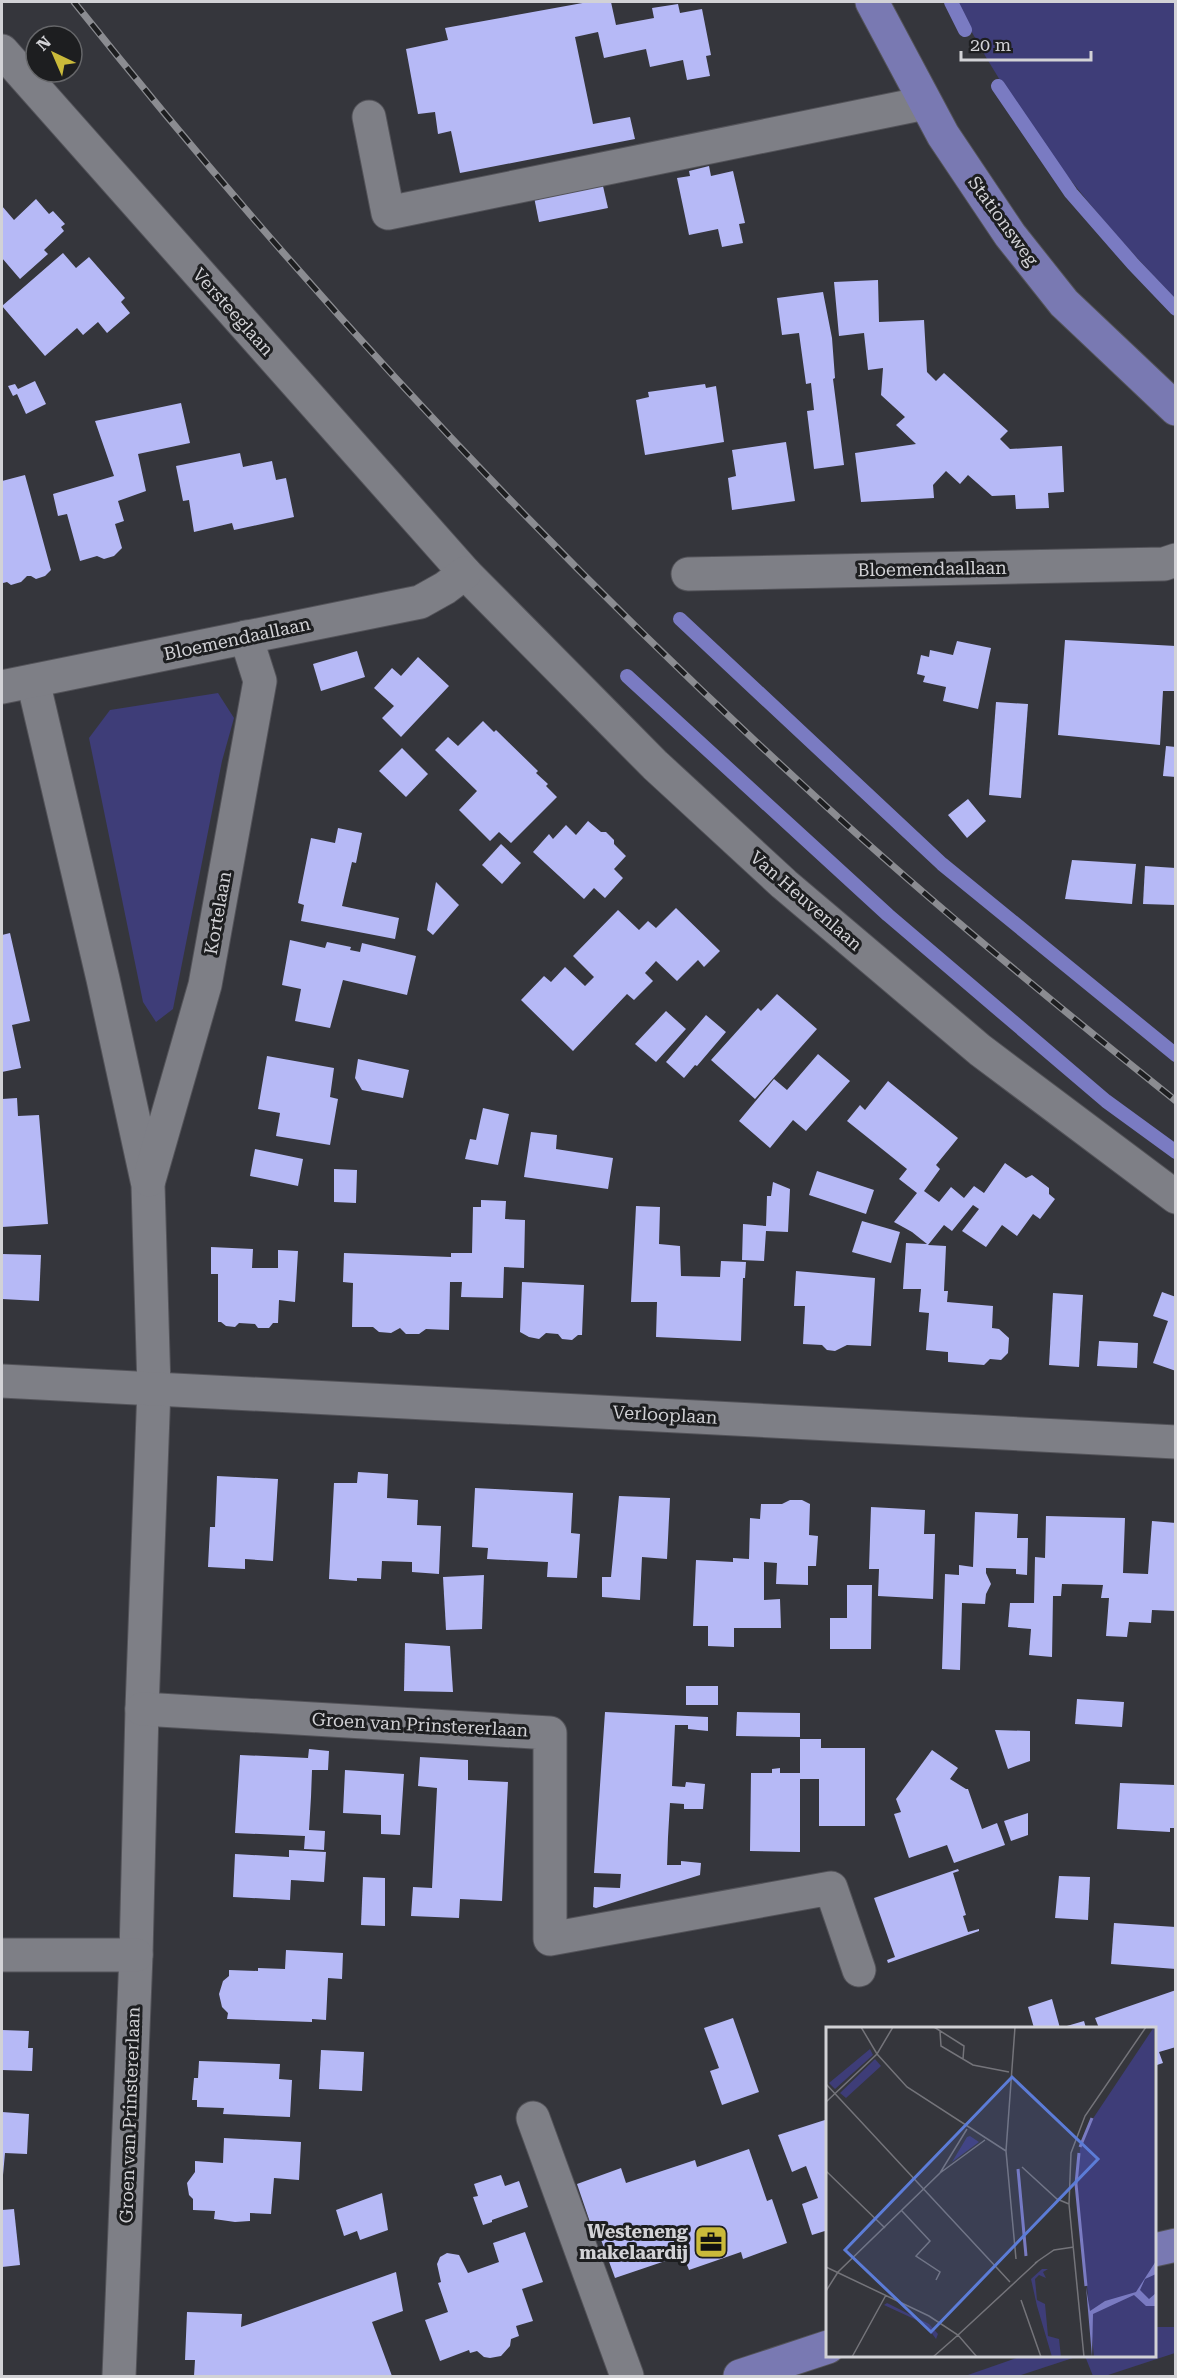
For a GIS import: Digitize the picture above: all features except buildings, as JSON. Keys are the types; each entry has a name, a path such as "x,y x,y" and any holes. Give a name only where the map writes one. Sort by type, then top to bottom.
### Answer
{"main road":[{"name":"Stationsweg","path":"872,2 943,135 1010,235 1064,303 1176,410"},
{"path":"1156,2250 1176,2246"},
{"path":"740,2376 826,2348"}],"street":[{"name":"Versteeglaan","path":"2,51 465,573"},
{"path":"369,117 388,213 926,103"},
{"name":"Bloemendaallaan","path":"688,574 1164,564 1176,560"},
{"name":"Bloemendaallaan","path":"17,684 420,602 465,573"},
{"name":"Van Heuvenlaan","path":"465,573 655,765 784,884 980,1050 1176,1197"},
{"name":"Kortelaan","path":"148,1185 205,985 260,681 246,637"},
{"name":"Kortelaan","path":"17,684 103,979 148,1185 154,1388"},
{"name":"Verlooplaan","path":"2,1381 1176,1442"},
{"name":"Groen van Prinstererlaan","path":"119,2376 136,1955 142,1709 154,1388"},
{"name":"Groen van Prinstererlaan","path":"142,1709 550,1733 550,1939 831,1888 860,1970"},
{"path":"2,1955 136,1955"},
{"path":"533,2118 627,2376"}],"shaded area":[{"path":"956,2 1175,2 1175,298 1112,230 1054,158 1001,82"},
{"path":"218,693 234,718 222,761 173,1009 156,1022 143,1002 89,738 110,710"},
{"path":"1156,2327 1175,2327 1175,2353 1105,2376 1093,2376 1085,2357 1156,2357"},
{"path":"1019,2357 1076,2357 1018,2376 965,2376"}],"waterway":[{"path":"951,2 965,30"},
{"path":"998,86 1071,193 1176,309"},
{"path":"680,619 942,864 1176,1055"},
{"path":"627,676 888,915 1106,1101 1176,1152"}],"railway":[{"path":"74,2 157,105 330,305 418,403 602,593 696,685 886,860 1176,1101"}],"place":[{"name":"Westeneng makelaardij","path":"711,2242"}]}
